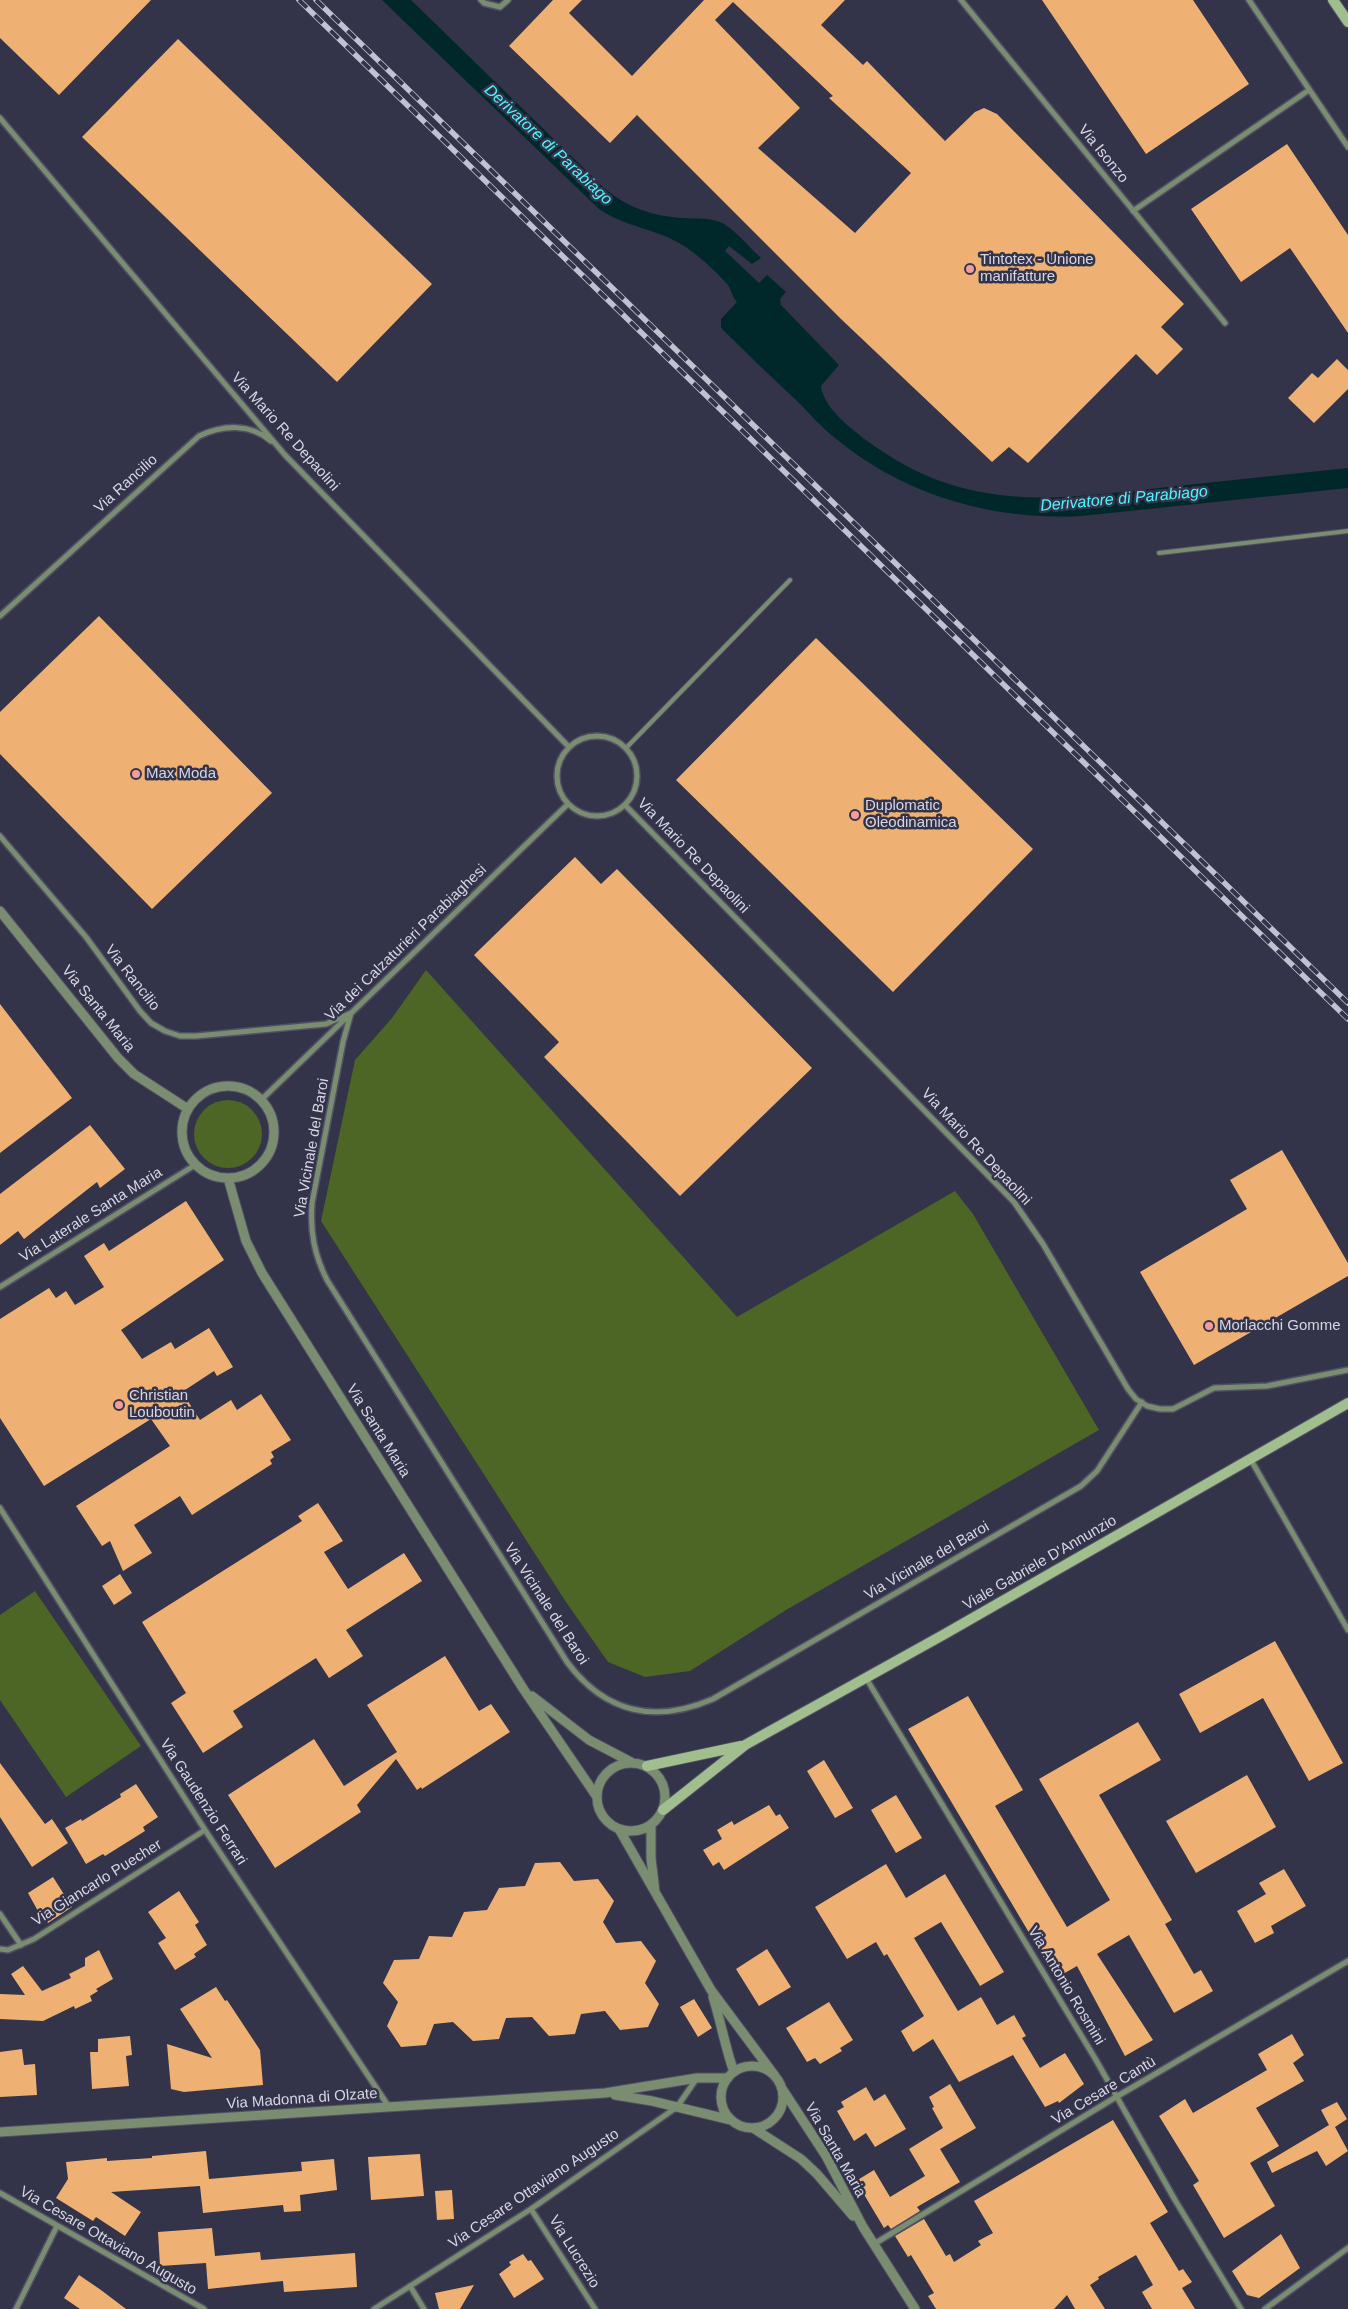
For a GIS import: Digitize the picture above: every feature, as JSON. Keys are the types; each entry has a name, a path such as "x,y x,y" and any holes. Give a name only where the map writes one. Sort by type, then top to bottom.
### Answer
{"main road":[{"path":"1333,0 1348,22"},
{"name":"Viale Gabriele D'Annunzio","path":"663,1810 745,1746 1251,1460 1348,1403"},
{"name":"Viale Gabriele D'Annunzio","path":"647,1766 745,1746"}],"street":[{"path":"481,0 484,3 500,8 508,0"},
{"name":"Via Isonzo","path":"961,0 1225,324"},
{"path":"1250,0 1348,147"},
{"path":"1133,211 1309,90"},
{"name":"Via Mario Re Depaolini","path":"0,118 285,455 569,747"},
{"name":"Via Rancilio","path":"0,616 199,436 222,428 245,428 267,438 285,455"},
{"path":"568,804 560,791 557,776 560,760 569,747 582,739 597,736 613,739 626,748"},
{"name":"Via Mario Re Depaolini","path":"568,804 581,813 597,816 612,813 625,805 634,792 637,776 634,761 626,748"},
{"name":"Via dei Calzaturieri Parabiaghesi","path":"261,1100 568,804"},
{"name":"Via Mario Re Depaolini","path":"625,805 1014,1202 1043,1244 1128,1389 1147,1406 1160,1410 1173,1409 1214,1388 1267,1386 1348,1370"},
{"name":"Via Rancilio","path":"0,836 86,937 140,1011 151,1023 165,1031 180,1036 196,1036 326,1024 351,1013"},
{"name":"Via Santa Maria","path":"0,911 118,1058 134,1074 188,1109"},
{"name":"Via Vicinale del Baroi","path":"351,1013 343,1042 312,1203 310,1223 312,1243 318,1262 332,1288 567,1662 590,1688 613,1703 632,1710 660,1712 694,1707 713,1699 1081,1486 1097,1471 1142,1402"},
{"path":"229,1086 241,1088 261,1100 269,1109 275,1132 271,1150 261,1165 251,1172 228,1178 216,1177 195,1164 186,1149 182,1132 188,1109 196,1099 206,1092 229,1086"},
{"name":"Via Laterale Santa Maria","path":"0,1287 195,1164"},
{"name":"Via Santa Maria","path":"228,1178 246,1241 262,1273 524,1690 597,1797 600,1810 607,1821 618,1829 711,1990 775,2076 826,2156 863,2227 915,2309"},
{"path":"1251,1460 1348,1630"},
{"name":"Via Gaudenzio Ferrari","path":"0,1508 205,1830 389,2107"},
{"name":"Via Antonio Rosmini","path":"866,1678 1241,2309"},
{"name":"Via Santa Maria","path":"524,1690 589,1740 631,1762 647,1766"},
{"path":"597,1797 599,1784 606,1773 618,1765 631,1762"},
{"path":"618,1829 640,1830 651,1825 663,1810 666,1797 664,1784 657,1774 647,1766"},
{"name":"Via Santa Maria","path":"651,1825 651,1858 656,1897"},
{"name":"Via Giancarlo Puecher","path":"0,1949 8,1950 21,1945 205,1830"},
{"path":"0,1914 21,1945"},
{"name":"Via Cesare Cantù","path":"874,2244 1116,2097 1348,1961"},
{"name":"Via Santa Maria","path":"711,1990 723,2028 731,2075"},
{"path":"731,2120 724,2111 721,2099 722,2088 731,2075 744,2067 755,2066 775,2076"},
{"name":"Via Madonna di Olzate","path":"0,2132 605,2093 697,2078 731,2075"},
{"name":"Via Cesare Ottaviano Augusto","path":"374,2309 531,2208 677,2107 697,2078"},
{"name":"Via Santa Maria","path":"731,2120 741,2126 753,2128 764,2126 774,2119 781,2110 783,2098 781,2087"},
{"name":"Via Madonna di Olzate","path":"605,2093 731,2120"},
{"name":"Via Santa Maria","path":"753,2128 801,2159 817,2174 863,2227"},
{"name":"Via Cesare Ottaviano Augusto","path":"0,2193 204,2309"},
{"name":"Via Lucrezio","path":"531,2208 595,2309"},
{"path":"16,2309 57,2226"},
{"path":"1265,2309 1348,2248"},
{"path":"410,2286 424,2309"}],"lane":[{"path":"1159,552 1348,531"},
{"path":"626,748 790,580"}],"green space":[{"path":"426,970 737,1317 955,1191 973,1214 1099,1430 786,1610 690,1671 645,1677 608,1662 566,1602 321,1221 355,1060 392,1018"},
{"path":"228,1100 241,1103 252,1110 259,1121 262,1134 259,1147 252,1158 241,1165 228,1168 215,1165 204,1158 197,1147 194,1134 197,1121 204,1110 215,1103"},
{"path":"35,1591 141,1746 66,1797 0,1700 0,1615"}],"water":[{"name":"Derivatore di Parabiago","path":"382,0 411,0 601,185 619,199 638,209 659,215 714,220 724,224 733,231 761,258 752,264 729,246 725,251 759,283 767,275 786,292 780,299 781,305 839,365 821,386 823,394 832,409 845,423 866,440 903,464 939,480 974,491 1011,496 1085,496 1348,468 1348,488 1082,516 1048,516 982,509 920,489 890,475 862,458 830,434 723,330 721,319 737,302 728,285 713,269 689,249 674,240 620,220 599,209"}],"building":[{"path":"0,0 151,0 59,95 0,38"},
{"name":"Tintotex - Unione manifatture","path":"553,0 582,0 569,13 632,76 704,0 845,0 821,25 863,65 867,61 945,141 975,112 984,108 997,114 1184,304 1161,327 1183,349 1157,375 1136,354 1028,463 1009,447 992,462 841,319 637,115 610,143 509,46","holes":["733,2 833,96 829,98 911,173 855,233 758,148 800,108 715,20"]},
{"path":"1042,0 1193,0 1249,84 1146,154"},
{"path":"178,39 432,284 337,382 82,137"},
{"path":"1287,144 1348,235 1348,333 1290,248 1241,282 1191,209"},
{"path":"1337,359 1348,370 1348,389 1314,423 1288,398 1312,373 1318,378"},
{"name":"Max Moda","path":"99,616 272,793 152,909 0,754 0,712"},
{"name":"Duplomatic Oleodinamica","path":"816,638 1033,849 893,992 676,780"},
{"path":"575,857 601,884 617,869 812,1068 680,1196 544,1057 559,1042 474,955"},
{"path":"0,1004 72,1098 0,1153"},
{"path":"90,1125 125,1169 100,1188 97,1182 24,1239 18,1231 0,1245 0,1194"},
{"path":"1282,1150 1348,1263 1348,1276 1194,1365 1140,1272 1247,1209 1230,1180"},
{"path":"186,1201 224,1260 121,1330 142,1359 171,1342 175,1349 209,1328 233,1367 217,1376 214,1371 182,1392 200,1420 231,1400 237,1410 261,1394 291,1440 271,1452 274,1457 270,1460 272,1464 192,1515 180,1496 134,1525 152,1553 123,1571 110,1541 102,1546 76,1506 170,1446 151,1419 44,1486 0,1418 0,1319 49,1288 56,1298 66,1291 75,1305 104,1287 84,1256 104,1243 109,1251"},
{"path":"318,1503 343,1541 324,1552 348,1589 404,1553 422,1581 346,1630 363,1656 329,1678 316,1658 233,1711 243,1727 203,1753 171,1703 186,1693 142,1622 302,1521 298,1516"},
{"path":"120,1574 132,1593 114,1605 102,1586"},
{"path":"1275,1641 1343,1763 1309,1781 1263,1698 1200,1733 1179,1694"},
{"path":"445,1656 479,1711 491,1704 510,1732 422,1789 421,1787 417,1790 396,1759 357,1805 361,1812 275,1868 228,1795 314,1739 344,1786 397,1752 367,1705"},
{"path":"968,1696 1023,1790 995,1806 1067,1927 1110,1900 1039,1779 1138,1722 1161,1760 1099,1795 1172,1920 1165,1924 1194,1974 1201,1970 1213,1991 1174,2013 1129,1935 1097,1954 1153,2040 1125,2056 1077,1966 1056,1978 908,1729"},
{"path":"824,1760 853,1808 835,1818 807,1771"},
{"path":"0,1763 45,1824 52,1819 68,1843 32,1867 0,1817"},
{"path":"1247,1775 1276,1827 1196,1873 1166,1821"},
{"path":"136,1784 158,1817 143,1827 145,1831 105,1856 103,1854 86,1864 65,1828 81,1819 82,1821 121,1797 120,1794"},
{"path":"896,1795 922,1838 896,1853 871,1810"},
{"path":"769,1805 776,1816 780,1814 789,1828 724,1870 719,1862 713,1866 703,1850 722,1839 717,1830 732,1821 734,1825"},
{"path":"560,1862 574,1881 598,1879 614,1901 603,1922 616,1943 641,1941 656,1961 645,1983 659,2004 648,2027 620,2030 605,2011 581,2014 575,2034 549,2036 532,2017 506,2018 499,2039 473,2041 453,2022 434,2024 426,2045 401,2047 387,2026 398,2002 383,1983 394,1960 419,1959 429,1936 452,1937 464,1912 487,1910 499,1888 525,1886 535,1863"},
{"path":"886,1864 906,1898 945,1874 1004,1972 980,1986 941,1922 914,1938 958,2011 981,1997 997,2025 1014,2015 1026,2036 1022,2038 1040,2068 1065,2053 1084,2084 1059,2103 1058,2101 1045,2107 1013,2055 959,2082 933,2039 913,2052 901,2031 924,2016 887,1954 884,1956 876,1942 847,1959 815,1907"},
{"path":"1284,1869 1306,1906 1271,1926 1274,1933 1255,1943 1237,1911 1266,1894 1259,1883"},
{"path":"53,1877 72,1907 48,1923 46,1920 44,1922 28,1893"},
{"path":"179,1891 199,1922 195,1925 207,1945 194,1954 196,1957 175,1970 158,1943 166,1938 148,1912"},
{"path":"767,1949 791,1987 759,2006 736,1969"},
{"path":"99,1950 113,1979 96,1989 98,1991 90,1996 92,2001 75,2009 74,2006 43,2021 0,2019 0,1994 25,1995 11,1974 23,1966 42,1991 71,1978 69,1974 85,1966 85,1958"},
{"path":"216,1987 225,2001 227,2000 260,2050 263,2085 184,2092 171,2089 167,2044 212,2058 180,2009"},
{"path":"694,1999 712,2028 698,2037 680,2007"},
{"path":"829,2002 853,2040 840,2048 842,2051 820,2064 815,2058 807,2062 786,2028"},
{"path":"1292,2034 1304,2055 1293,2063 1304,2081 1256,2108 1279,2146 1250,2163 1275,2206 1224,2238 1193,2185 1199,2181 1159,2116 1185,2099 1193,2113 1267,2070 1258,2054"},
{"path":"130,2036 132,2055 126,2056 129,2086 92,2089 90,2052 98,2052 98,2039"},
{"path":"22,2049 24,2065 35,2064 37,2095 0,2097 0,2052"},
{"path":"950,2084 976,2128 940,2149 960,2182 917,2207 920,2211 891,2229 888,2225 884,2228 856,2181 874,2170 890,2197 925,2176 909,2149 943,2128 932,2108 934,2107 929,2097"},
{"path":"866,2087 874,2101 885,2094 906,2129 875,2147 866,2133 854,2141 837,2111 844,2107 841,2102"},
{"path":"1337,2102 1347,2119 1335,2127 1348,2151 1326,2166 1317,2151 1272,2173 1267,2162 1329,2125 1321,2110"},
{"path":"1113,2120 1168,2212 1150,2223 1179,2271 1183,2269 1192,2282 1182,2288 1195,2309 1152,2309 1142,2292 1153,2285 1136,2255 1098,2277 1099,2279 1090,2285 1105,2309 1075,2309 1067,2295 1054,2309 936,2309 928,2296 934,2293 911,2255 908,2257 895,2236 924,2219 946,2256 950,2254 954,2262 981,2245 978,2241 993,2233 974,2201"},
{"path":"206,2151 209,2179 302,2171 301,2162 334,2159 337,2190 300,2195 301,2211 284,2212 283,2205 203,2213 200,2186 111,2192 141,2212 125,2236 96,2217 93,2221 56,2198 68,2179 66,2162 107,2158 107,2161 152,2158 152,2156"},
{"path":"420,2154 424,2196 371,2200 368,2157"},
{"path":"452,2190 454,2219 437,2220 435,2191"},
{"path":"212,2228 215,2256 260,2252 261,2260 355,2253 357,2287 284,2292 283,2281 208,2289 206,2263 160,2266 158,2232"},
{"path":"1281,2234 1300,2268 1259,2298 1247,2295 1232,2271"},
{"path":"523,2254 528,2261 531,2260 544,2279 514,2298 499,2274 511,2265 509,2262"},
{"path":"79,2275 126,2309 80,2309 64,2298"},
{"path":"474,2285 460,2309 439,2309 435,2293"}],"railway":[{"path":"299,0 1348,1019"},
{"path":"316,0 1348,1003"}],"place":[{"name":"Tintotex - Unione manifatture","path":"970,269"},
{"name":"Max Moda","path":"136,774"},
{"name":"Duplomatic Oleodinamica","path":"855,815"},
{"name":"Morlacchi Gomme","path":"1209,1326"},
{"name":"Christian Louboutin","path":"119,1405"}]}
